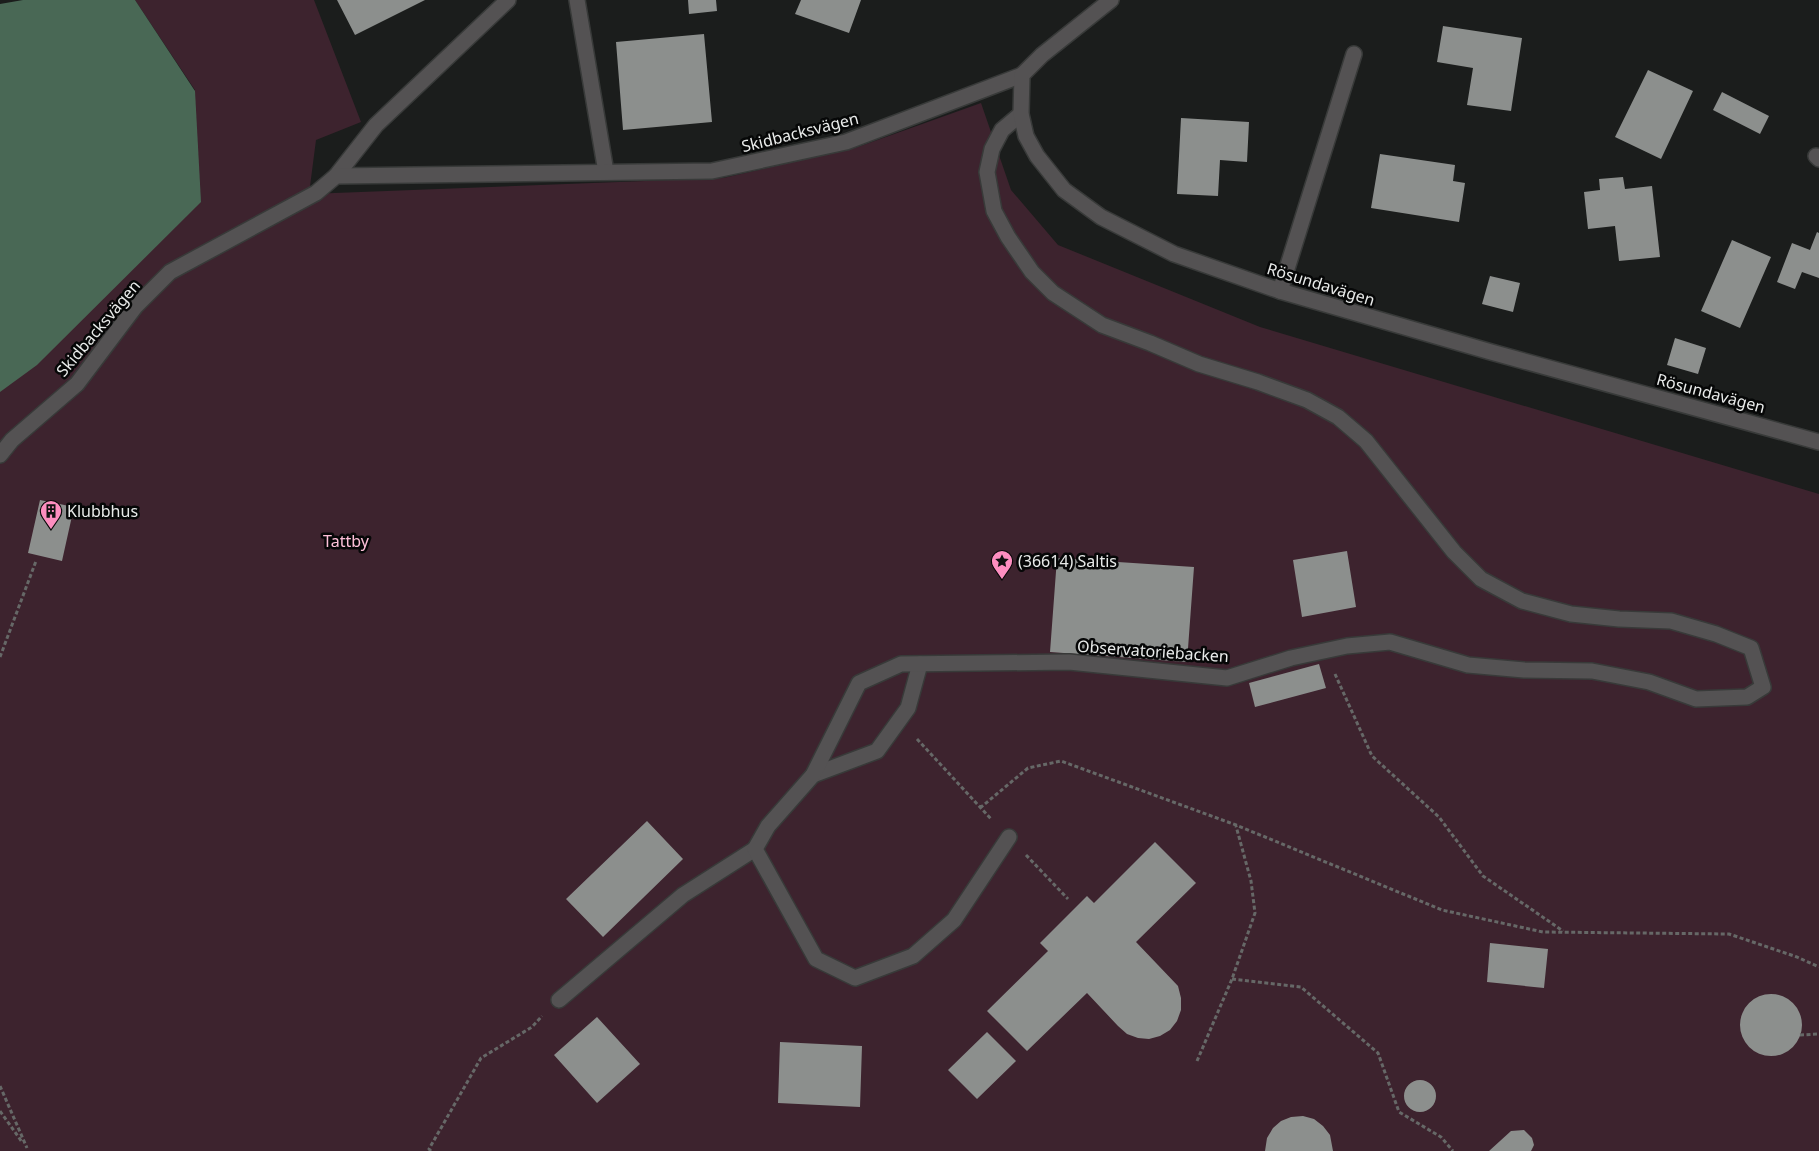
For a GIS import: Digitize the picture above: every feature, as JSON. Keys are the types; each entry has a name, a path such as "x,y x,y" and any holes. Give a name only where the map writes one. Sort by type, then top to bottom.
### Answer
{"street":[{"name":"Skidbacksvägen","path":"0,455 12,440 77,384 135,307 170,272 316,193 336,176 376,125 508,0"},
{"path":"577,0 606,172"},
{"path":"1022,75 1042,55 1111,0"},
{"path":"1280,291 1354,54"},
{"name":"Skidbacksvägen","path":"336,176 712,171 846,142 1022,75"},
{"name":"Rösundavägen","path":"1022,75 1021,114 1026,136 1037,156 1064,190 1101,217 1174,254 1280,291 1491,352 1819,442"},
{"name":"Observatoriebacken","path":"755,849 768,826 813,775 860,683 901,664 1069,662 1227,678 1324,650 1390,642 1468,665 1524,670 1592,671 1649,682 1696,699 1746,697 1763,687 1751,648 1725,638 1671,621 1619,619 1571,614 1522,601 1481,579 1454,552 1366,441 1338,417 1307,400 1258,382 1199,364 1150,342 1102,325 1053,293 1032,272 1008,237 994,211 987,172 992,149 1002,130 1021,114"},
{"path":"813,775 877,751 908,708 920,664"},
{"path":"559,1000 683,895 755,849 816,959 855,978 913,956 954,920 1009,837"}],"path":[{"path":"0,657 36,561"},
{"path":"1324,650 1372,756 1438,818 1483,876 1563,932"},
{"path":"900,720 1009,837"},
{"path":"980,808 1028,768 1061,761 1236,825 1442,910 1543,932 1729,934 1797,957 1819,967"},
{"path":"1197,1061 1232,979 1255,913 1251,881 1236,825"},
{"path":"1029,858 1068,899"},
{"path":"1232,979 1301,987 1378,1053 1399,1112 1441,1137 1453,1151"},
{"path":"431,1151 429,1149 481,1058 532,1026"},
{"path":"1800,1035 1819,1034"},
{"path":"0,1086 28,1150"},
{"path":"0,1111 28,1150"}],"green space":[{"name":"Tattby","path":"135,0 314,0 361,122 316,140 309,194 723,178 855,148 981,103 1011,190 1058,245 1260,327 1819,494 1819,1151 0,1151 0,196 195,90"}],"shaded area":[{"path":"23,0 135,0 195,91 201,202 37,365 0,392 0,4"}],"building":[{"path":"337,0 425,0 355,35"},
{"path":"688,0 716,0 717,11 689,14"},
{"path":"801,0 861,0 849,33 795,14"},
{"path":"1443,26 1522,38 1511,111 1467,105 1473,68 1437,62"},
{"path":"704,34 712,122 623,130 616,42"},
{"path":"1648,70 1693,91 1661,159 1615,137"},
{"path":"1722,92 1769,116 1760,134 1713,110"},
{"path":"1181,118 1249,122 1247,162 1220,160 1218,196 1177,194"},
{"path":"1380,154 1455,165 1453,181 1465,183 1459,222 1371,208"},
{"path":"1623,177 1625,189 1652,186 1660,257 1619,261 1615,226 1588,229 1584,192 1600,190 1599,179"},
{"path":"1817,232 1819,233 1819,278 1802,272 1795,289 1777,282 1792,243 1810,250"},
{"path":"1732,240 1771,257 1740,328 1701,311"},
{"path":"1490,276 1520,283 1513,312 1482,304"},
{"path":"1675,338 1706,348 1698,374 1667,365"},
{"name":"Klubbhus","path":"40,500 74,507 62,561 28,553"},
{"path":"1347,551 1356,607 1302,617 1293,560"},
{"path":"1057,558 1194,567 1187,662 1050,652"},
{"path":"1319,664 1326,688 1255,707 1249,683"},
{"path":"647,821 683,859 603,937 566,899"},
{"path":"1155,842 1196,883 1136,942 1178,986 1181,1010 1177,1021 1170,1030 1160,1036 1149,1039 1138,1038 1127,1034 1087,993 1027,1051 987,1011 1048,951 1040,943 1087,896 1094,903"},
{"path":"1490,943 1548,949 1544,988 1487,982"},
{"path":"1771,994 1788,999 1793,1003 1797,1008 1802,1025 1797,1042 1793,1047 1788,1051 1771,1056 1754,1051 1749,1047 1745,1042 1740,1025 1745,1008 1749,1003 1754,999"},
{"path":"597,1017 640,1064 597,1103 554,1055"},
{"path":"987,1032 1016,1061 977,1099 948,1070"},
{"path":"780,1042 862,1046 860,1107 778,1103"},
{"path":"1420,1080 1426,1081 1431,1085 1435,1090 1435,1102 1431,1107 1426,1111 1420,1112 1414,1111 1409,1107 1405,1102 1404,1096 1405,1090 1409,1085 1414,1081"},
{"path":"1303,1116 1314,1119 1323,1126 1330,1135 1333,1151 1265,1151 1267,1138 1273,1128 1281,1121 1291,1117"},
{"path":"1524,1130 1532,1138 1534,1145 1531,1151 1489,1151 1511,1131"}],"place":[{"name":"Klubbhus","path":"51,530"},
{"name":"(36614) Saltis","path":"1002,580"}]}
